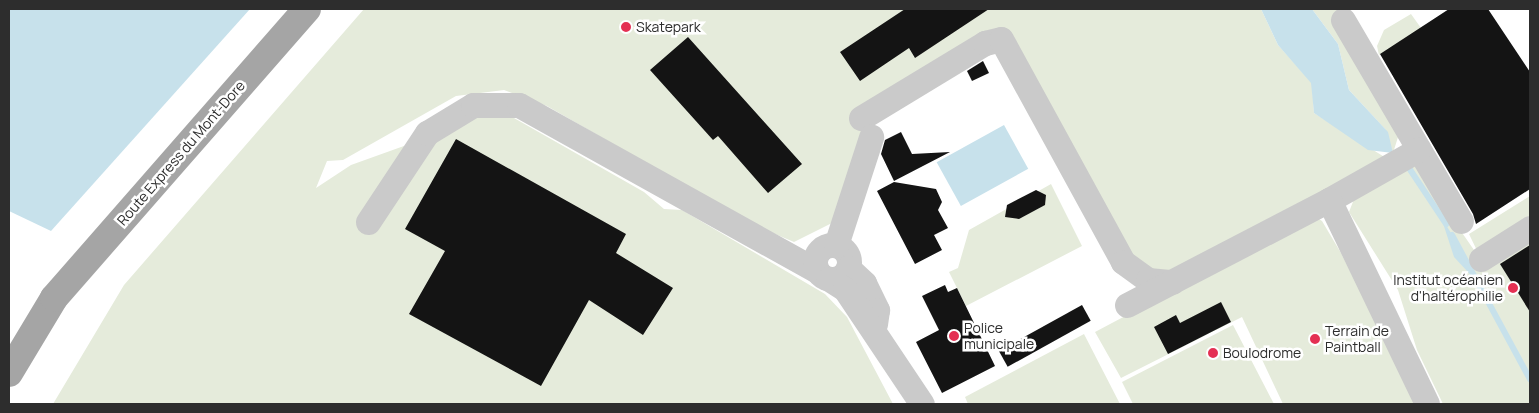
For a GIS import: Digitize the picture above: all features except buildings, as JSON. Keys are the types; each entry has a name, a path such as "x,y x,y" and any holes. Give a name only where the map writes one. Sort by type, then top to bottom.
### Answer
{"main road":[{"name":"Route Express du Mont-Dore","path":"9,335 54,298 307,9"},
{"name":"Route Express du Mont-Dore","path":"9,373 54,298"}],"street":[{"path":"1343,20 1461,221"},
{"path":"922,404 829,263 866,127 985,43 1001,40 1123,262 1148,280 1172,282"},
{"path":"368,222 426,133 473,104 519,105 777,246 808,268 829,263"},
{"path":"1127,305 1329,200 1419,149"},
{"path":"1329,200 1427,404"},
{"path":"1481,259 1530,228"}],"green space":[{"path":"364,9 1261,9 1278,45 1312,83 1314,113 1386,158 1176,273 1146,272 1124,255 1013,39 868,107 836,221 794,242 754,225 547,106 504,90 456,96 343,160 327,161 316,188 351,165 454,128 478,110 514,118 644,192 664,209 682,210 825,294 847,317 893,404 53,404 124,285"},
{"path":"1312,9 1347,9 1399,134 1393,153 1385,129 1349,90 1338,44"},
{"path":"1411,14 1421,28 1379,55 1377,46 1384,30"},
{"path":"1413,162 1483,263 1469,234 1530,196 1530,404 1443,404 1417,350 1398,290 1349,212 1356,194"},
{"path":"1051,184 1082,246 966,306 949,272 958,268 969,230"},
{"name":"Terrain de Paintball","path":"1314,216 1322,221 1341,253 1418,404 1283,404 1242,317 1121,378 1095,332"},
{"name":"Boulodrome","path":"1233,325 1274,404 1133,404 1122,382"},
{"path":"1084,334 1120,404 968,404 965,397"}],"water":[{"path":"9,9 250,9 51,231 9,211"},
{"path":"1261,9 1312,9 1338,44 1349,90 1388,132 1393,153 1368,150 1314,113 1311,83 1278,45"},
{"path":"1004,125 1028,169 961,206 937,162"},
{"path":"1441,217 1456,241 1481,286 1454,257"}],"waterway":[{"path":"1407,165 1446,224"},
{"path":"1452,235 1530,379"}],"place":[{"name":"Skatepark","path":"626,27"},
{"name":"Institut océanien d'haltérophilie","path":"1513,288"},
{"name":"Police municipale","path":"954,336"},
{"name":"Terrain de Paintball","path":"1315,339"},
{"name":"Boulodrome","path":"1213,353"}]}
